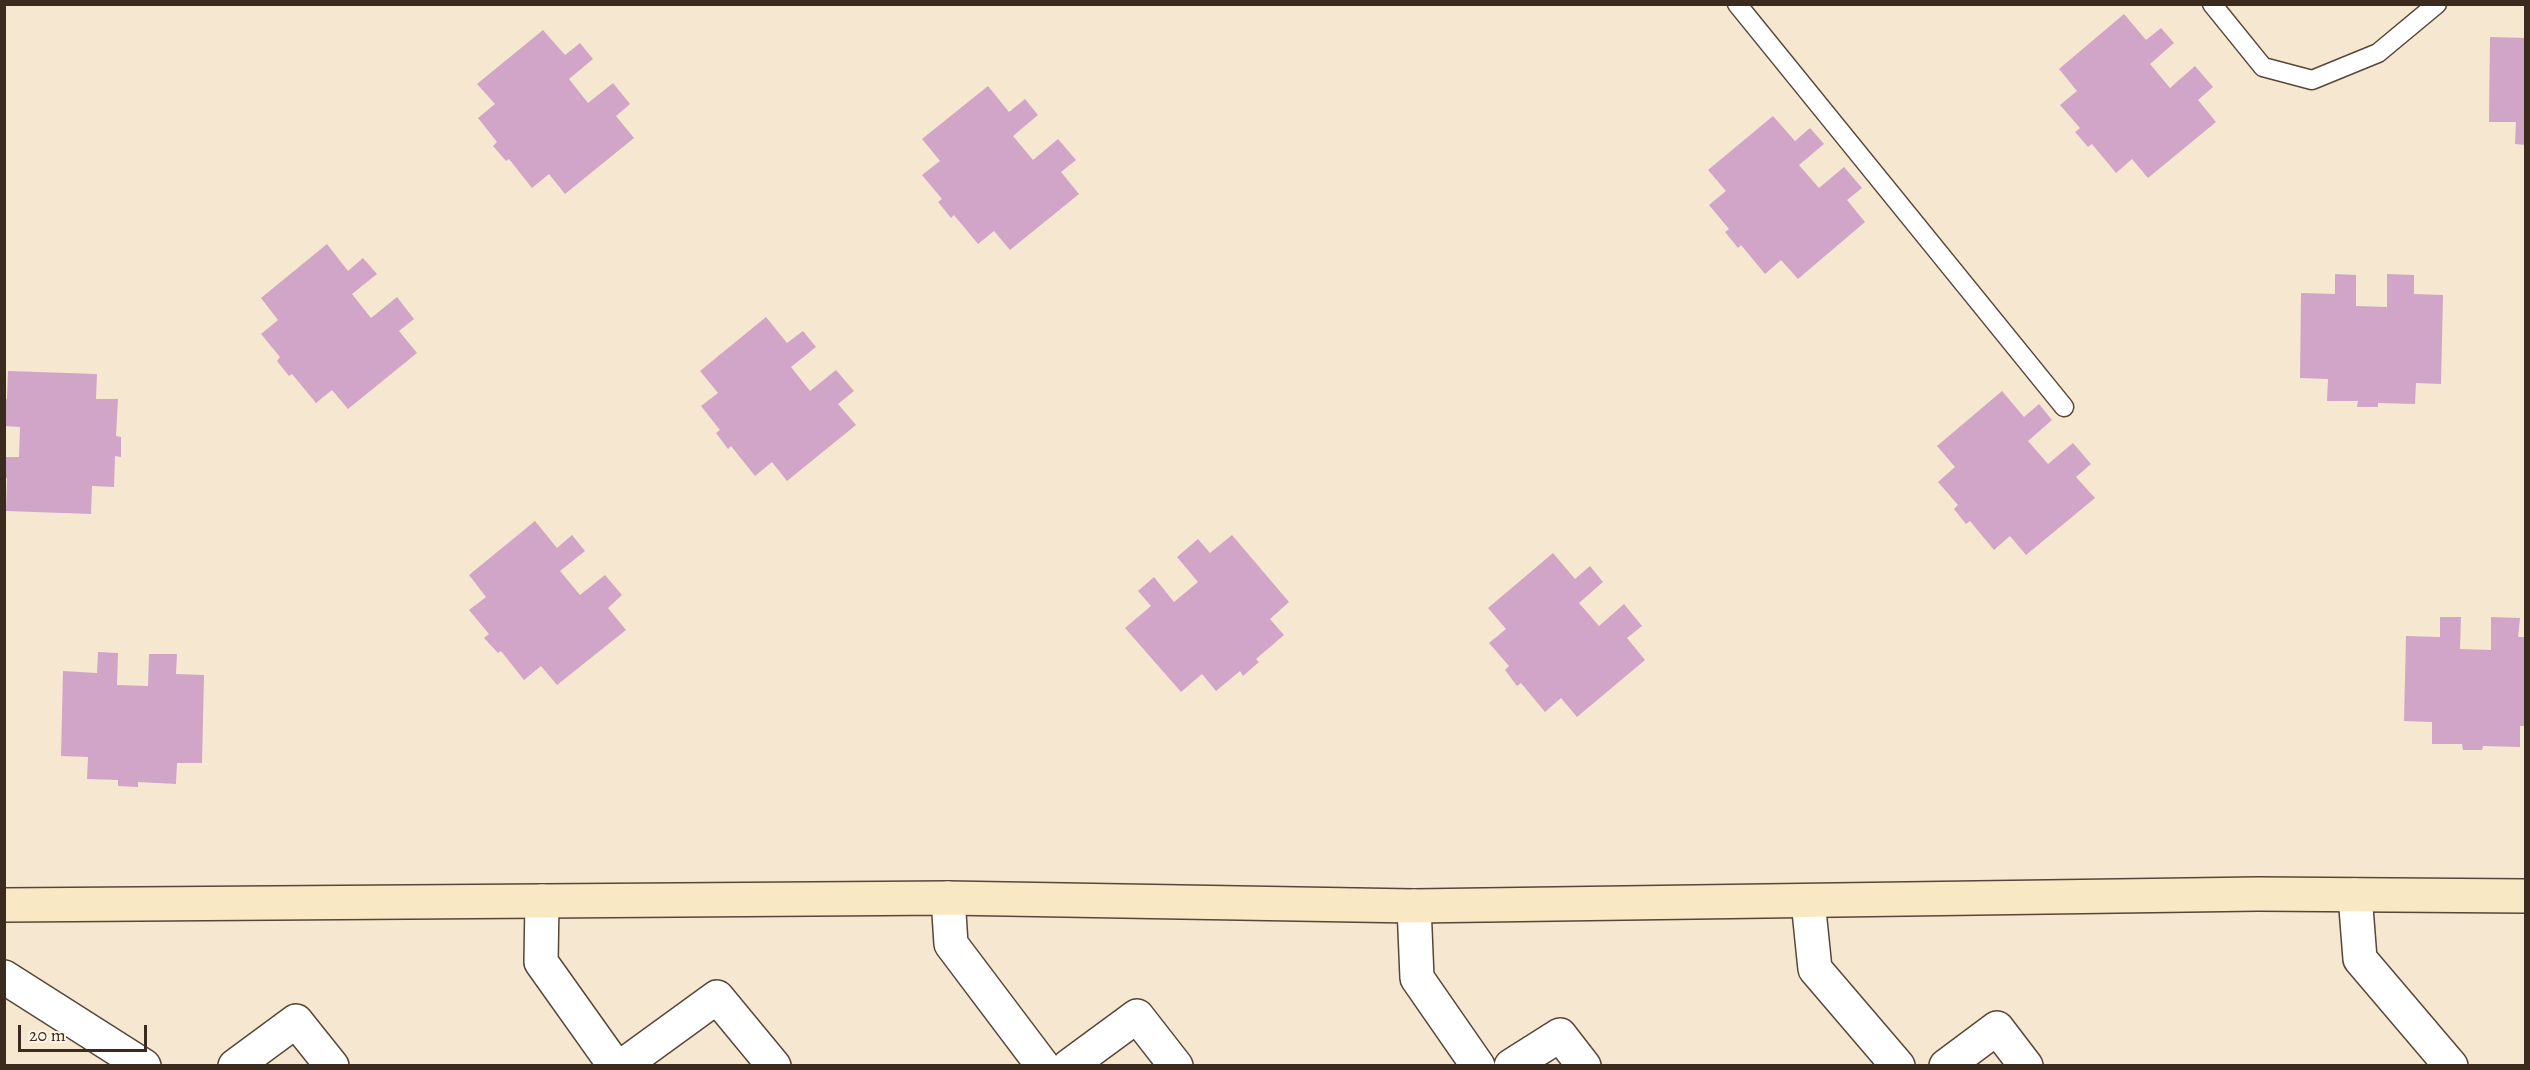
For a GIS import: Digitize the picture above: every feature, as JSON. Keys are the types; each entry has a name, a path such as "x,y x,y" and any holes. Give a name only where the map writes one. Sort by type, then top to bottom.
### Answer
{"street":[{"path":"4,904 948,898 1414,906 2258,894 2526,896"},
{"path":"2355,895 2360,959 2451,1065"},
{"path":"948,898 951,944 1043,1065"},
{"path":"542,901 541,962 615,1065"},
{"path":"1808,901 1815,969 1898,1065"},
{"path":"1414,906 1417,978 1478,1065"},
{"path":"4,977 144,1065"},
{"path":"622,1065 717,997 774,1065"},
{"path":"1069,1065 1137,1016 1176,1065"},
{"path":"235,1065 296,1021 332,1065"},
{"path":"1946,1065 1997,1028 2026,1065"},
{"path":"1511,1065 1560,1035 1584,1065"}],"lane":[{"path":"1737,4 2064,407"},
{"path":"2212,4 2263,67 2312,80 2378,53 2437,4"}],"building":[{"path":"2124,14 2146,40 2161,28 2174,43 2150,64 2170,88 2195,66 2213,87 2198,100 2216,122 2148,178 2132,159 2116,173 2092,144 2088,147 2075,132 2080,128 2060,105 2077,91 2059,69"},
{"path":"543,30 565,55 580,43 593,59 569,79 588,103 613,83 630,104 616,116 634,138 565,194 549,174 532,188 509,159 506,161 493,146 497,142 478,118 495,104 477,84"},
{"path":"2490,37 2526,38 2526,145 2515,144 2516,122 2489,122"},
{"path":"988,86 1009,112 1025,99 1038,115 1013,136 1033,160 1058,139 1076,160 1061,172 1079,194 1010,250 994,231 978,244 954,215 951,218 938,202 942,199 922,175 940,161 922,139"},
{"path":"1773,116 1795,141 1810,128 1824,144 1799,165 1819,188 1844,167 1862,188 1847,200 1865,222 1798,279 1781,260 1765,274 1741,245 1738,248 1725,232 1729,229 1709,205 1726,191 1708,170"},
{"path":"327,244 348,271 363,258 377,274 352,294 371,318 397,297 414,319 399,331 417,353 348,409 332,390 316,403 292,374 289,376 277,361 280,357 261,334 278,320 261,298"},
{"path":"2335,274 2356,275 2356,306 2387,307 2387,274 2414,275 2414,294 2443,295 2441,384 2416,383 2415,404 2378,403 2378,407 2357,407 2358,401 2327,401 2328,379 2300,378 2301,293 2335,294"},
{"path":"766,317 787,343 803,331 816,347 791,367 810,391 836,370 854,391 838,404 856,425 787,481 772,462 755,476 731,446 728,449 716,433 720,430 701,406 718,393 700,371"},
{"path":"8,371 97,374 96,399 118,399 116,436 121,437 121,457 115,456 114,487 92,486 91,514 6,511 7,478 4,478 4,457 19,457 20,427 4,426 4,399 7,399"},
{"path":"2002,391 2024,417 2039,404 2052,420 2028,441 2048,464 2073,443 2091,464 2076,477 2095,498 2026,555 2010,536 1994,550 1970,521 1966,524 1954,509 1958,505 1938,482 1955,467 1937,446"},
{"path":"535,521 557,548 572,535 585,551 560,571 580,595 605,575 622,595 608,608 626,630 557,685 541,666 524,680 501,651 498,653 484,638 489,634 469,610 486,597 469,575"},
{"path":"1232,535 1289,602 1270,619 1284,635 1256,659 1259,662 1243,676 1240,671 1216,691 1202,674 1181,692 1125,628 1151,606 1138,591 1154,577 1174,602 1198,582 1177,557 1198,539 1210,553"},
{"path":"1553,553 1575,579 1590,566 1603,582 1579,603 1599,626 1624,604 1642,626 1627,638 1645,660 1577,717 1561,698 1545,712 1521,683 1517,686 1505,670 1509,666 1489,643 1506,629 1488,608"},
{"path":"2440,617 2461,617 2460,649 2491,650 2491,617 2520,618 2518,637 2526,637 2526,726 2520,726 2520,747 2483,746 2482,750 2463,750 2462,744 2432,744 2432,722 2404,721 2406,636 2440,637"},
{"path":"98,652 118,653 117,685 148,686 149,654 177,654 176,674 204,675 202,763 177,763 176,784 138,782 138,787 118,786 118,780 87,779 88,757 61,756 63,671 97,673"}]}
